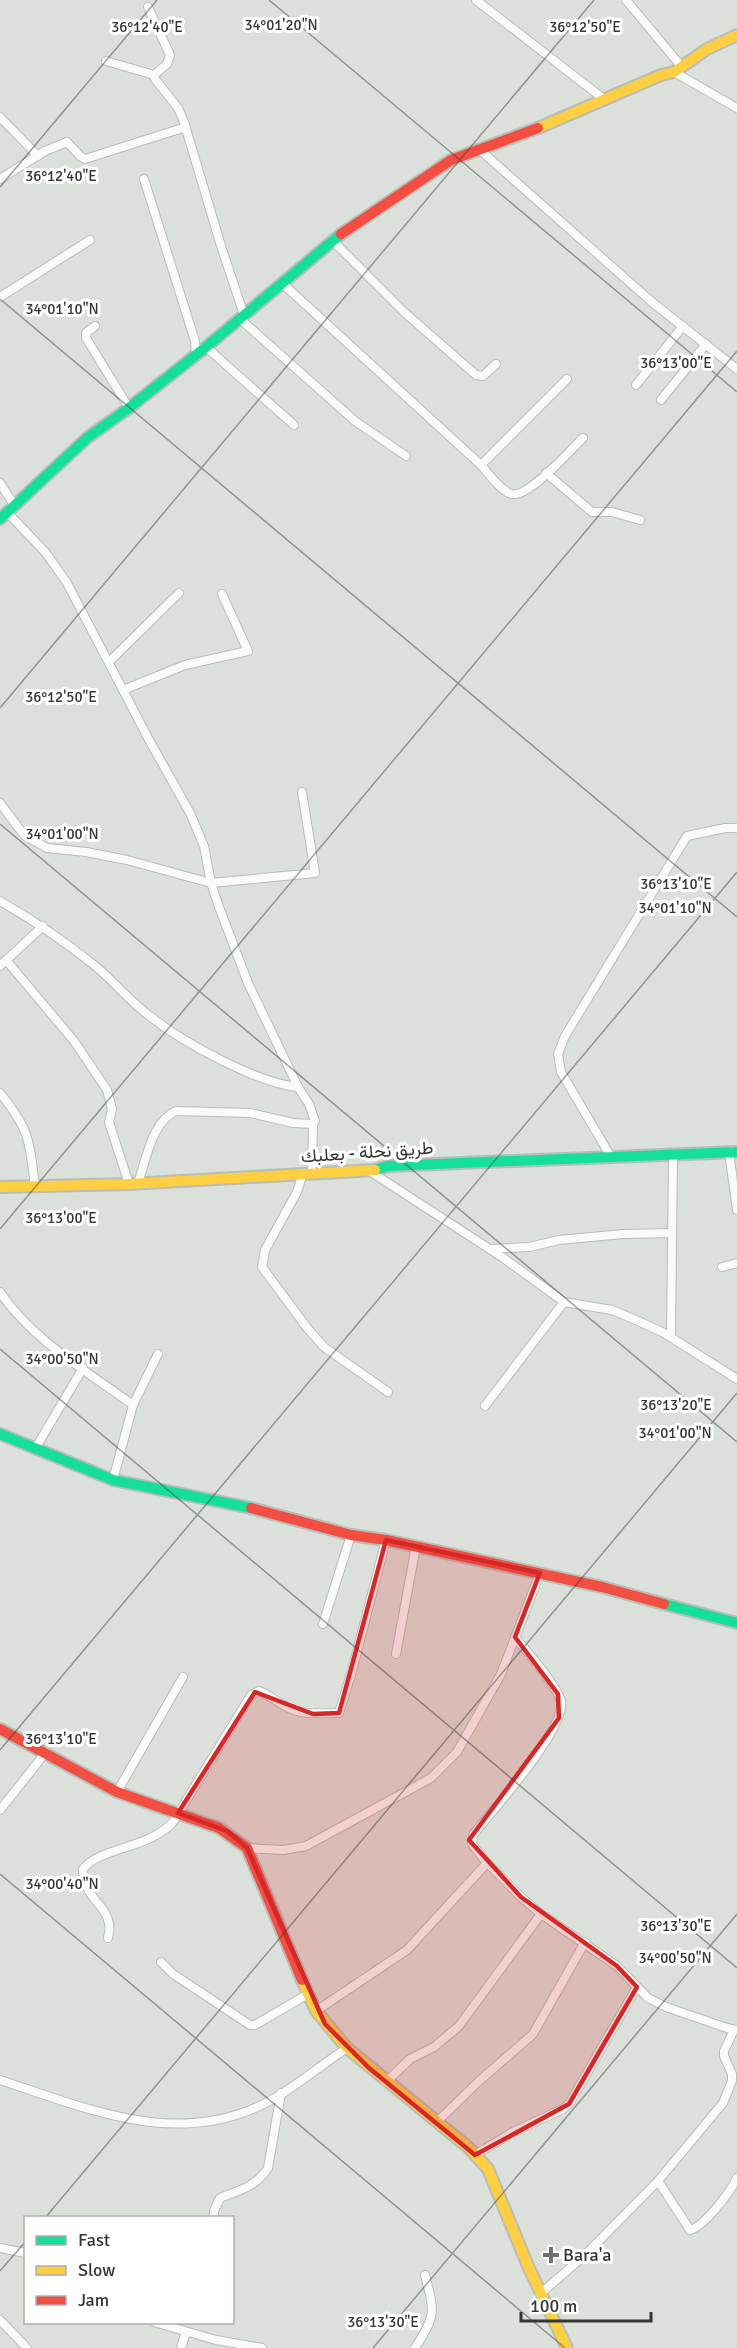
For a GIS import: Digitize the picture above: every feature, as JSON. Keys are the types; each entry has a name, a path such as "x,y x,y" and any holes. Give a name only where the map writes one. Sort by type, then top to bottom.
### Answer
{"street":[{"path":"476,0 605,100"},
{"path":"626,0 678,69 737,108"},
{"path":"148,7 170,58 167,64 154,75"},
{"path":"7,512 87,438 206,347 283,284 332,240 451,160 558,121 678,69 737,34"},
{"path":"106,61 154,75"},
{"path":"154,75 154,79 178,108 186,127 242,317 355,421 406,456"},
{"path":"0,117 38,156"},
{"path":"0,179 67,142 85,159 186,127"},
{"path":"480,150 529,195 737,369"},
{"path":"144,179 195,341 196,355"},
{"path":"0,297 90,240"},
{"path":"332,240 405,312 476,375 483,376 496,364"},
{"path":"283,284 481,465 505,490 513,494 526,491 583,438"},
{"path":"95,326 86,333 86,338 129,408"},
{"path":"636,386 683,326"},
{"path":"661,400 706,344"},
{"path":"206,347 294,425"},
{"path":"481,465 567,378"},
{"path":"546,473 592,512 612,512 640,520"},
{"path":"0,483 7,512 57,567 198,829 211,883 248,983 312,1111 315,1121 308,1173 265,1250 262,1267 324,1347 388,1392"},
{"path":"109,662 179,592"},
{"path":"123,690 185,664 248,651 222,594"},
{"path":"0,802 24,835 47,848 86,852 127,860 211,883 315,873 303,792"},
{"path":"610,1157 561,1072 558,1054 565,1036 687,836 725,828 737,828"},
{"path":"0,901 43,926 97,968 130,1000 167,1028 219,1057 274,1083 298,1087"},
{"path":"43,926 3,963 74,1041 107,1090 112,1109 109,1122 134,1184"},
{"path":"0,1093 19,1116 26,1130 35,1186"},
{"path":"134,1184 162,1122 176,1111 250,1113 293,1123 313,1124"},
{"path":"734,1151 737,1210"},
{"name":"طريق نحلة - بعلبك","path":"0,1187 134,1184 308,1173 371,1172 388,1166 734,1151"},
{"path":"670,1337 673,1155"},
{"path":"371,1172 564,1302 612,1310 670,1337 737,1379"},
{"path":"490,1250 623,1234 672,1233"},
{"path":"722,1267 737,1263"},
{"path":"0,1292 26,1325 46,1342 134,1405"},
{"path":"485,1406 564,1302"},
{"path":"113,1480 134,1405 158,1354"},
{"path":"34,1449 83,1368"},
{"path":"0,1434 113,1480 232,1503 351,1535 416,1546 540,1573 659,1601 737,1623"},
{"path":"323,1624 351,1535"},
{"path":"108,1938 107,1918 86,1889 83,1869 91,1861 154,1838 166,1830 246,1701 255,1692 264,1693 284,1706 303,1713 339,1713 386,1540"},
{"path":"396,1654 416,1546"},
{"path":"247,1848 283,1850 306,1846 431,1778 457,1752 501,1674 540,1573"},
{"path":"515,1637 558,1694 561,1709 554,1727 511,1790 473,1835 472,1844 487,1863 541,1914 617,1966 654,2002 735,2030 726,2044 724,2056 732,2074 728,2095 658,2181 584,2256 540,2294"},
{"path":"117,1792 183,1677"},
{"path":"0,1729 117,1792 227,1831 247,1848 316,2011 347,2048 437,2122 488,2169 540,2294 567,2348"},
{"path":"0,1810 46,1752"},
{"path":"316,2011 407,1950 487,1863"},
{"path":"386,2082 410,2059 434,2047 459,2026 541,1914"},
{"path":"437,2122 533,2034 585,1942"},
{"path":"161,1962 173,1974 250,2025 255,2025 308,1994"},
{"path":"475,2155 513,2132 569,2104 637,1987"},
{"path":"0,2080 124,2118 168,2125 225,2117 246,2111 281,2093 347,2048"},
{"path":"214,2216 220,2198 245,2189 268,2168 281,2093"},
{"path":"658,2181 686,2228 690,2230 695,2229 735,2187 737,2178"},
{"path":"0,2248 24,2253"},
{"path":"415,2348 432,2318 431,2299 425,2275"},
{"path":"0,2320 27,2348"},
{"path":"172,2325 186,2332 262,2348"},
{"path":"182,2348 186,2332"}],"highlighted area":[{"path":"386,1540 540,1573 515,1637 558,1694 559,1718 469,1840 521,1897 617,1966 637,1987 569,2104 475,2155 369,2068 325,2024 247,1848 227,1831 178,1813 255,1692 313,1714 339,1713"}],"traffic: fast":[{"path":"0,519 87,438 206,347 341,234"},
{"path":"375,1170 388,1166 737,1152"},
{"path":"0,1434 113,1480 251,1508"},
{"path":"664,1604 737,1623"}],"traffic: slow":[{"path":"538,128 661,75 674,72 707,49 737,35"},
{"path":"0,1187 129,1184 375,1170"},
{"path":"302,1980 316,2011 347,2048 469,2148 488,2169 528,2266 567,2348"}],"traffic: jam":[{"path":"341,234 451,160 538,128"},
{"path":"251,1508 351,1535 386,1540 602,1587 664,1604"},
{"path":"0,1729 117,1792 219,1828 247,1848 302,1980"}],"place":[{"name":"Bara'a","path":"551,2255"}]}
